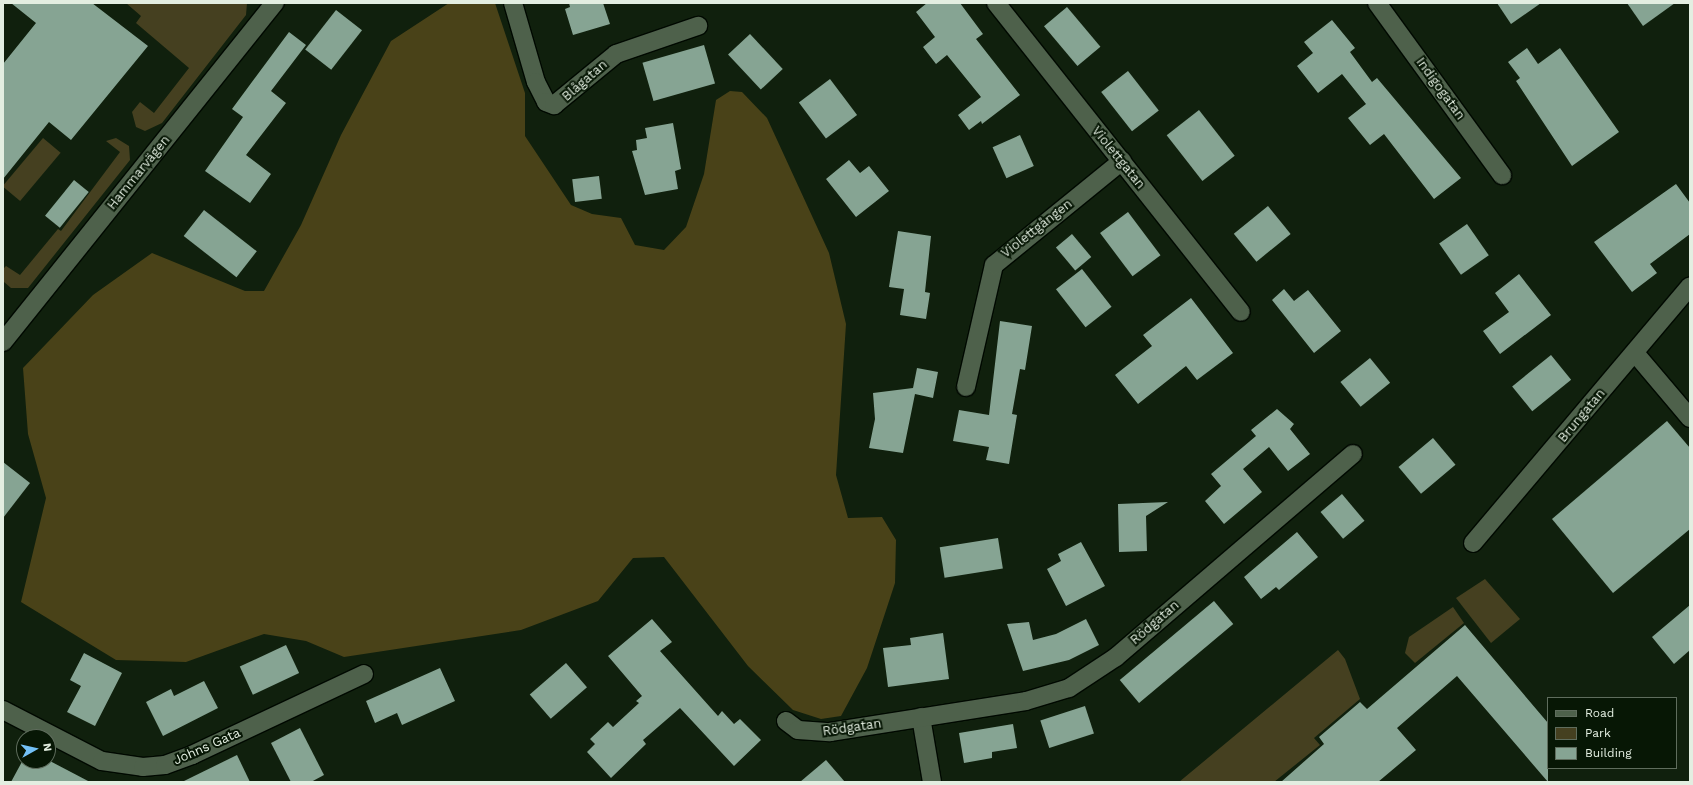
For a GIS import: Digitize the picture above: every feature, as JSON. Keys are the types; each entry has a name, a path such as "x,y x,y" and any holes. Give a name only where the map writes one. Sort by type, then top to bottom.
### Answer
{"street":[{"name":"Hammarvägen","path":"3,342 275,3"},
{"name":"Blågatan","path":"512,3 536,82 546,102 554,105 616,54 698,26"},
{"name":"Violettgatan","path":"996,3 1241,312"},
{"name":"Indigogatan","path":"1377,3 1502,175"},
{"name":"Violettgången","path":"966,386 994,265 1122,161"},
{"name":"Brungatan","path":"1473,543 1635,353 1690,286"},
{"path":"1635,353 1690,418"},
{"name":"Rödgatan","path":"786,721 810,733 921,717 1047,696 1090,677 1353,454"},
{"name":"Johns Gata","path":"3,710 102,761 148,767 192,755 364,674"},
{"path":"921,717 932,782"}],"green space":[{"path":"126,3 247,3 246,15 162,123 145,131 136,127 132,112 140,102 154,113 189,68 136,23 141,16"},
{"path":"43,138 61,153 20,201 3,186"},
{"path":"116,138 129,146 130,160 28,288 11,288 4,282 3,269 6,266 20,275 58,229 61,231 120,152 106,141"},
{"path":"1485,579 1520,619 1491,643 1456,598"},
{"path":"1453,607 1464,623 1415,663 1405,653 1409,637"},
{"path":"1338,650 1345,659 1360,699 1314,738 1320,745 1274,782 1179,782"}],"shaded area":[{"path":"449,3 495,3 525,93 525,136 571,205 592,214 621,218 635,245 664,250 686,227 704,174 716,100 730,91 742,92 767,118 829,253 846,324 836,475 848,518 882,517 896,540 895,583 867,668 841,716 821,719 793,710 748,666 664,557 633,558 598,601 521,630 344,657 306,641 264,634 186,662 116,660 21,602 46,498 28,434 23,368 93,295 152,253 245,291 264,291 301,225 341,135 391,41"}],"building":[{"path":"11,3 92,3 148,46 71,140 49,122 3,179 3,64 36,23"},
{"path":"569,3 603,3 610,24 573,35 565,9 570,7"},
{"path":"927,3 960,3 983,34 976,39 1020,95 982,124 981,121 969,130 958,115 981,97 947,55 936,64 923,47 935,37 916,12"},
{"path":"1497,3 1541,3 1511,24"},
{"path":"1627,3 1675,3 1643,26"},
{"path":"1067,7 1100,47 1077,66 1044,26"},
{"path":"336,10 362,30 331,70 305,49"},
{"path":"1332,20 1355,48 1350,52 1372,82 1377,78 1461,178 1434,199 1384,134 1370,145 1348,118 1366,104 1342,74 1318,93 1297,66 1313,53 1304,42"},
{"path":"289,32 306,45 271,91 286,103 246,155 271,174 250,203 205,171 243,117 232,109"},
{"path":"750,34 783,69 761,90 728,54"},
{"path":"704,45 715,83 654,101 642,63"},
{"path":"1527,48 1538,64 1560,48 1619,132 1572,166 1516,81 1520,78 1508,62"},
{"path":"1128,71 1159,110 1132,131 1101,92"},
{"path":"830,79 857,115 826,138 799,102"},
{"path":"1199,110 1235,156 1202,181 1167,135"},
{"path":"673,123 681,169 675,171 678,189 645,195 632,151 637,150 636,140 647,138 645,128"},
{"path":"1020,135 1034,166 1006,178 993,147"},
{"path":"849,160 860,173 869,166 889,191 856,217 826,179"},
{"path":"599,176 602,199 575,202 572,179"},
{"path":"74,180 89,192 60,228 45,216"},
{"path":"1676,184 1690,203 1690,234 1650,264 1657,273 1632,292 1594,242"},
{"path":"1268,206 1291,234 1256,262 1234,234"},
{"path":"204,210 257,251 236,277 184,236"},
{"path":"1128,212 1160,255 1133,276 1100,233"},
{"path":"1467,224 1489,255 1461,275 1439,244"},
{"path":"898,231 931,236 925,292 930,293 926,319 900,315 904,289 889,287"},
{"path":"1072,234 1091,257 1075,270 1056,247"},
{"path":"1082,269 1112,307 1086,327 1056,289"},
{"path":"1519,274 1551,315 1500,354 1483,331 1509,312 1495,293"},
{"path":"1284,289 1294,301 1308,290 1341,331 1314,353 1272,300"},
{"path":"1191,298 1233,353 1197,380 1186,366 1138,404 1115,375 1152,346 1143,335"},
{"path":"1000,321 1032,326 1025,370 1020,369 1012,414 1017,415 1009,464 986,460 989,447 953,441 959,410 989,415"},
{"path":"1551,355 1571,380 1532,411 1512,386"},
{"path":"1370,358 1390,383 1361,407 1340,382"},
{"path":"917,368 938,372 933,398 915,394 903,453 869,448 875,419 873,393 913,388"},
{"path":"1277,409 1294,424 1290,429 1310,454 1288,471 1269,447 1243,469 1262,492 1224,524 1205,501 1221,486 1211,474 1256,436 1251,430"},
{"path":"1667,421 1690,448 1690,529 1613,593 1552,519"},
{"path":"1433,438 1455,465 1421,494 1399,467"},
{"path":"3,462 30,483 3,518"},
{"path":"1342,494 1364,521 1343,539 1321,512"},
{"path":"1168,502 1146,516 1147,551 1119,552 1118,504"},
{"path":"1297,532 1318,557 1279,590 1276,587 1261,599 1244,577"},
{"path":"998,538 1003,569 945,578 940,547"},
{"path":"1081,542 1105,586 1066,606 1047,569 1061,561 1058,554"},
{"path":"1214,601 1233,624 1139,703 1120,680"},
{"path":"1690,605 1690,650 1674,664 1652,637"},
{"path":"652,619 672,642 660,651 718,716 722,711 734,724 740,719 761,740 734,766 680,708 643,740 646,744 611,778 587,752 595,744 590,739 608,722 613,727 639,703 636,701 642,696 608,656"},
{"path":"1086,619 1099,645 1069,660 1023,671 1007,624 1029,622 1033,640 1056,634"},
{"path":"1465,625 1547,722 1548,782 1457,676 1397,728 1416,750 1378,782 1281,782 1324,744 1319,737 1360,702 1367,709"},
{"path":"943,633 949,679 888,687 883,648 911,645 910,638"},
{"path":"286,645 299,673 253,695 240,667"},
{"path":"84,653 122,673 95,726 67,712 81,686 70,680"},
{"path":"566,663 587,687 551,719 530,694"},
{"path":"440,668 455,701 402,725 397,713 375,723 366,701"},
{"path":"204,681 218,708 163,736 146,702 171,689 174,696"},
{"path":"1085,706 1094,734 1049,748 1040,721"},
{"path":"1013,724 1017,748 992,752 992,758 964,763 959,733"},
{"path":"300,728 324,775 311,782 291,782 271,743"},
{"path":"237,755 250,782 182,782"},
{"path":"826,760 845,782 800,782"},
{"path":"56,764 90,782 11,782 18,769 56,769"}]}
